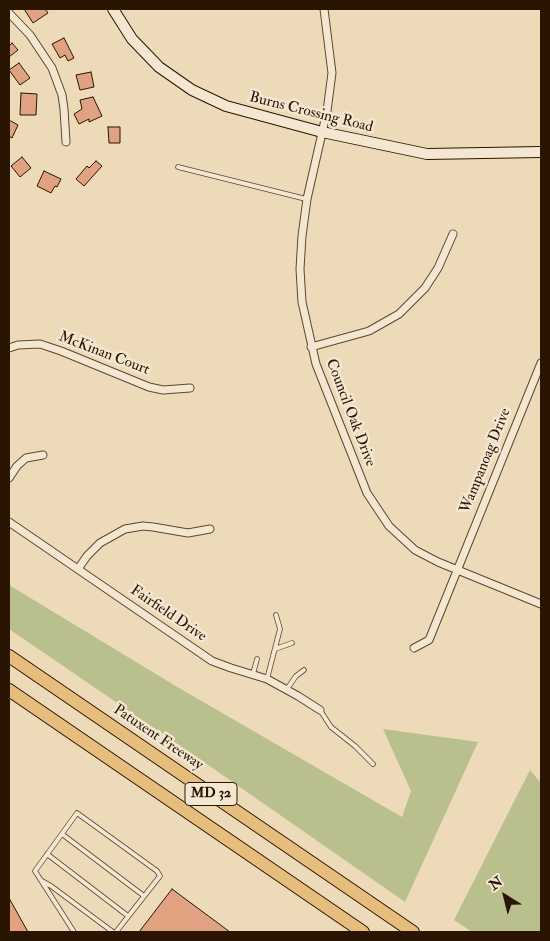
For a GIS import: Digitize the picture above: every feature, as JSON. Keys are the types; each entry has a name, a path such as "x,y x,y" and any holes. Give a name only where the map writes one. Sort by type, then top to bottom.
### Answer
{"highway":[{"name":"Patuxent Freeway","path":"9,656 413,932"},
{"name":"MD 32","path":"9,690 362,932"}],"street":[{"name":"Burns Crossing Road","path":"113,9 126,30 149,57 170,75 192,90 234,109 322,132 427,154 541,152"},
{"name":"Council Oak Drive","path":"324,9 332,73 308,199 302,236 300,269 302,302 316,364 367,493 377,511 395,532 415,550 457,570 541,604"},
{"path":"9,13 30,35 52,68 62,96 66,142"},
{"path":"311,347 369,331 399,314 425,288 438,268 453,234"},
{"name":"McKinan Court","path":"9,348 40,344 149,387 163,390 190,388"},
{"name":"Wampanoag Drive","path":"414,648 429,640 541,363"},
{"path":"9,478 17,466 26,458 44,454"},
{"name":"Fairfield Drive","path":"9,522 212,661 267,679 320,710"},
{"path":"78,569 87,556 100,543 125,529 153,526 188,533 210,528"}],"lane":[{"path":"178,167 308,199"},
{"path":"267,679 280,629 276,615"},
{"path":"275,649 292,642"},
{"path":"253,674 257,659"},
{"path":"287,689 296,676 304,670"},
{"path":"320,710 331,727 355,746 373,764"},
{"path":"40,881 51,886 114,932 160,876 157,871 77,813 35,871 40,881 74,932"},
{"path":"62,834 144,896"},
{"path":"47,854 128,916"}],"green space":[{"path":"9,585 179,688 402,817 411,791 383,729 478,742 405,902 9,629"},
{"path":"530,770 541,783 541,932 472,932 454,920"}],"building":[{"path":"24,9 45,9 48,13 33,23"},
{"path":"64,38 74,58 68,61 65,55 60,58 52,44"},
{"path":"12,43 18,50 9,57 9,46"},
{"path":"19,63 30,78 20,85 9,70"},
{"path":"91,72 94,87 80,90 76,75"},
{"path":"21,93 37,94 36,115 20,115"},
{"path":"93,97 102,116 79,124 74,114 82,109 80,100"},
{"path":"9,120 18,125 12,138 9,136"},
{"path":"108,127 120,127 120,143 109,143"},
{"path":"22,157 31,168 20,177 11,166"},
{"path":"96,161 102,166 84,186 76,179 87,166 89,168"},
{"path":"44,171 61,179 51,193 37,186"},
{"path":"172,889 230,932 139,932"},
{"path":"9,898 28,932 9,932"}]}
